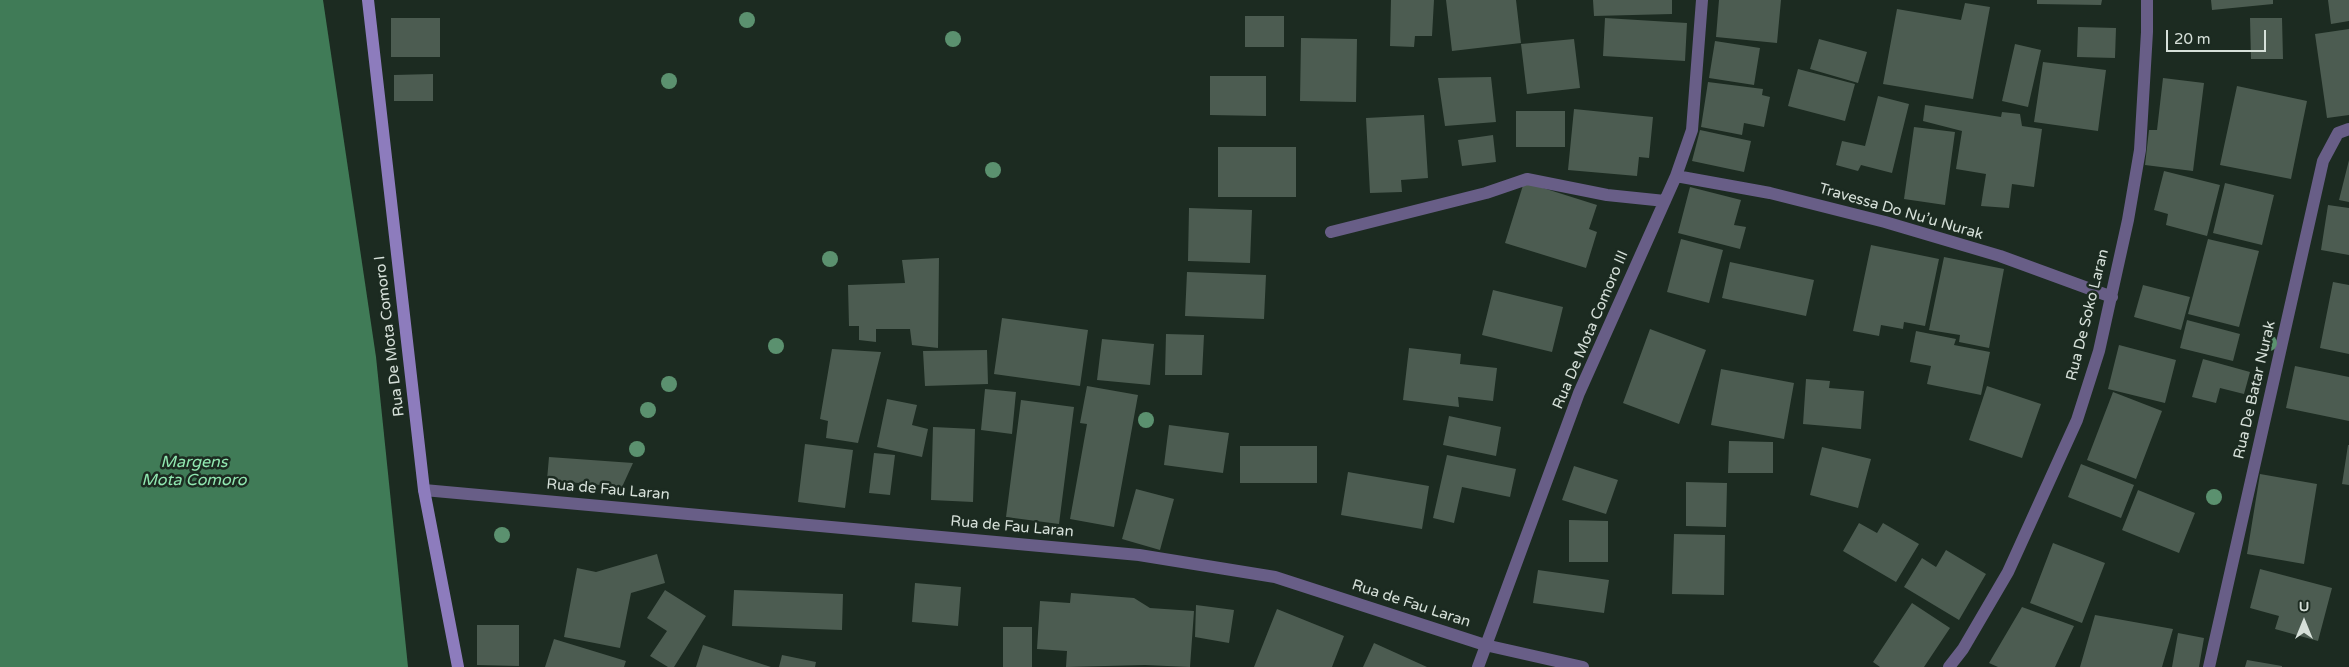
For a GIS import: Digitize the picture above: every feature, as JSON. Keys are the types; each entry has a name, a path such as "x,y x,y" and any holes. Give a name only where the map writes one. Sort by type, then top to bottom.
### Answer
{"street":[{"name":"Rua De Mota Comoro I","path":"368,0 424,490 458,667"},
{"name":"Rua De Mota Comoro III","path":"1478,667 1579,393 1676,176 1692,130 1702,0"},
{"name":"Rua De Soko Laran","path":"1949,667 1963,649 2008,572 2077,420 2099,351 2112,298 2140,150 2147,0"},
{"name":"Rua De Batar Nurak","path":"2209,667 2324,161 2338,133 2349,129"},
{"name":"Travessa Do Nu’u Nurak","path":"1676,176 1770,193 1885,222 2000,256 2112,298"},
{"path":"1331,232 1486,194 1527,179 1607,195 1665,201"},
{"name":"Rua de Fau Laran","path":"424,490 1139,555 1275,577 1485,645 1584,667"}],"water":[{"name":"Margens Mota Comoro","path":"0,0 323,0 376,357 408,667 0,667"}],"building":[{"path":"1391,0 1434,0 1432,36 1415,36 1414,47 1390,46"},
{"path":"1446,0 1516,0 1521,43 1452,51"},
{"path":"1593,0 1672,0 1672,14 1594,16"},
{"path":"1719,0 1781,0 1777,43 1716,37"},
{"path":"2037,0 2102,0 2101,5 2037,4"},
{"path":"2211,0 2273,0 2273,4 2212,10"},
{"path":"2328,0 2349,0 2349,21 2331,24"},
{"path":"1965,3 1990,7 1973,99 1883,84 1897,9 1961,20"},
{"path":"1245,16 1284,16 1284,47 1245,47"},
{"path":"391,18 440,18 440,57 391,57"},
{"path":"1605,18 1687,23 1685,61 1603,56"},
{"path":"2250,18 2282,18 2283,59 2251,59"},
{"path":"2078,27 2116,28 2115,58 2077,57"},
{"path":"2349,29 2349,115 2327,118 2315,34"},
{"path":"1301,38 1357,39 1356,102 1300,101"},
{"path":"1574,39 1580,88 1527,94 1521,44"},
{"path":"1819,39 1867,52 1858,83 1810,69"},
{"path":"1715,41 1760,48 1754,85 1709,78"},
{"path":"2015,44 2041,50 2028,107 2002,101"},
{"path":"2043,62 2106,70 2098,131 2034,122"},
{"path":"1798,69 1855,84 1845,121 1788,106"},
{"path":"433,74 433,101 394,101 394,75"},
{"path":"1210,76 1266,76 1266,116 1210,115"},
{"path":"1491,77 1496,122 1445,126 1438,78"},
{"path":"2163,78 2204,83 2193,171 2145,165 2149,130 2157,130"},
{"path":"1708,82 1763,89 1762,95 1770,97 1764,127 1744,123 1742,135 1701,127"},
{"path":"2237,86 2307,101 2291,179 2220,165"},
{"path":"1878,96 1909,104 1892,173 1861,165 1858,171 1836,165 1842,141 1865,146"},
{"path":"1925,105 2001,117 2002,112 2020,114 2022,126 2042,129 2034,187 2012,184 2009,208 1981,206 1986,174 1956,169 1962,131 1923,121"},
{"path":"1574,109 1653,117 1649,158 1639,157 1637,176 1568,170"},
{"path":"1516,111 1565,111 1565,147 1516,147"},
{"path":"1424,115 1428,178 1401,180 1402,192 1370,193 1366,118"},
{"path":"1914,127 1955,132 1945,205 1904,199"},
{"path":"1700,130 1751,141 1744,172 1692,161"},
{"path":"1493,135 1496,162 1462,166 1458,140"},
{"path":"1218,147 1296,147 1296,197 1218,197"},
{"path":"2349,160 2349,202 2339,200"},
{"path":"2164,171 2220,185 2207,236 2166,225 2168,214 2154,210"},
{"path":"1524,182 1597,205 1589,229 1597,232 1586,268 1505,243"},
{"path":"2225,183 2274,195 2262,245 2213,233"},
{"path":"1690,187 1741,200 1734,225 1746,227 1740,249 1678,233"},
{"path":"2328,205 2349,208 2349,255 2321,250"},
{"path":"1189,208 1252,210 1250,263 1188,261"},
{"path":"1681,239 1723,250 1709,303 1667,292"},
{"path":"2208,239 2259,251 2239,327 2188,314"},
{"path":"1871,245 1939,259 1925,326 1904,322 1903,329 1881,325 1879,336 1853,331"},
{"path":"1944,257 2004,269 1989,348 1959,342 1960,335 1929,330"},
{"path":"939,258 938,348 912,345 910,329 876,329 876,342 859,340 859,326 849,326 848,285 905,283 902,260"},
{"path":"1730,262 1814,280 1806,316 1722,298"},
{"path":"1187,272 1266,275 1264,319 1185,316"},
{"path":"2333,282 2349,285 2349,354 2320,348"},
{"path":"2143,285 2190,297 2181,330 2134,317"},
{"path":"1493,290 1563,307 1552,352 1482,335"},
{"path":"1002,318 1088,330 1080,386 994,374"},
{"path":"2187,320 2240,334 2233,361 2180,348"},
{"path":"1650,329 1706,350 1679,424 1623,403"},
{"path":"1916,331 1956,339 1954,345 1990,352 1981,395 1927,384 1931,366 1910,362"},
{"path":"1166,334 1204,335 1202,375 1165,375"},
{"path":"1102,339 1154,344 1150,385 1097,380"},
{"path":"2119,345 2176,360 2165,403 2108,389"},
{"path":"1409,348 1461,354 1460,364 1497,368 1493,401 1458,397 1459,407 1403,400"},
{"path":"832,349 881,352 858,443 826,438 828,421 820,419"},
{"path":"987,350 988,384 925,386 923,351"},
{"path":"2203,359 2250,372 2244,394 2220,388 2216,403 2192,397"},
{"path":"2295,366 2349,377 2349,421 2286,408"},
{"path":"1721,369 1794,383 1784,439 1711,425"},
{"path":"1806,379 1830,381 1829,388 1864,391 1861,429 1803,424"},
{"path":"1087,386 1138,395 1114,527 1070,519 1087,424 1080,423"},
{"path":"1987,386 2041,404 2022,458 1969,440"},
{"path":"985,389 1016,392 1012,434 981,430"},
{"path":"2113,392 2162,411 2136,479 2087,460"},
{"path":"887,399 917,405 912,425 928,429 922,457 877,447"},
{"path":"1021,400 1074,407 1059,524 1006,517"},
{"path":"1449,416 1501,427 1496,456 1443,445"},
{"path":"1169,425 1229,433 1223,473 1164,465"},
{"path":"933,427 975,429 973,502 931,500"},
{"path":"1729,441 1773,442 1773,473 1728,473"},
{"path":"805,444 853,450 845,508 798,502"},
{"path":"2349,445 2349,485 2342,484"},
{"path":"1240,446 1317,446 1317,483 1240,483"},
{"path":"1822,447 1871,459 1858,508 1810,495"},
{"path":"874,453 895,455 890,495 869,493"},
{"path":"1447,455 1516,469 1510,497 1462,487 1454,523 1433,518"},
{"path":"549,457 633,463 622,487 547,480"},
{"path":"2081,464 2134,485 2121,518 2068,497"},
{"path":"1574,466 1618,480 1606,514 1562,500"},
{"path":"1348,472 1429,486 1422,529 1341,515"},
{"path":"2260,474 2317,484 2304,564 2247,554"},
{"path":"1686,482 1727,483 1726,527 1686,526"},
{"path":"1136,489 1174,499 1160,550 1122,539"},
{"path":"2138,490 2195,513 2179,553 2122,530"},
{"path":"1569,520 1608,521 1608,562 1569,562"},
{"path":"1859,523 1877,533 1883,523 1919,544 1896,582 1843,551"},
{"path":"1674,534 1725,535 1724,595 1672,594"},
{"path":"2053,543 2105,563 2082,623 2030,603"},
{"path":"1946,550 1986,574 1959,620 1904,587 1922,558 1936,567"},
{"path":"657,554 665,583 631,593 620,648 564,637 577,568 596,572"},
{"path":"2260,569 2332,588 2318,641 2275,629 2279,616 2250,608"},
{"path":"1538,570 1609,580 1604,613 1533,603"},
{"path":"915,583 961,587 958,626 912,622"},
{"path":"665,590 706,616 674,667 668,667 650,656 667,631 647,618"},
{"path":"734,590 843,594 842,630 732,626"},
{"path":"1071,593 1134,598 1150,608 1194,611 1190,667 1145,665 1066,667 1067,651 1037,649 1040,601 1070,603"},
{"path":"1912,603 1950,628 1924,667 1880,667 1873,662"},
{"path":"1196,605 1234,610 1229,643 1195,637"},
{"path":"2022,607 2074,626 2055,667 1998,667 1989,663"},
{"path":"1277,609 1344,636 1332,667 1254,667"},
{"path":"2095,615 2173,629 2162,667 2080,667"},
{"path":"477,625 519,625 519,666 477,665"},
{"path":"1003,627 1032,627 1032,667 1003,667"},
{"path":"2178,633 2204,638 2199,667 2172,667"},
{"path":"554,639 626,661 624,667 545,667"},
{"path":"1374,643 1427,667 1363,667"},
{"path":"703,645 771,667 696,667"},
{"path":"782,655 816,662 815,667 779,667"},
{"path":"2247,660 2282,666 2282,667 2245,667"}]}
